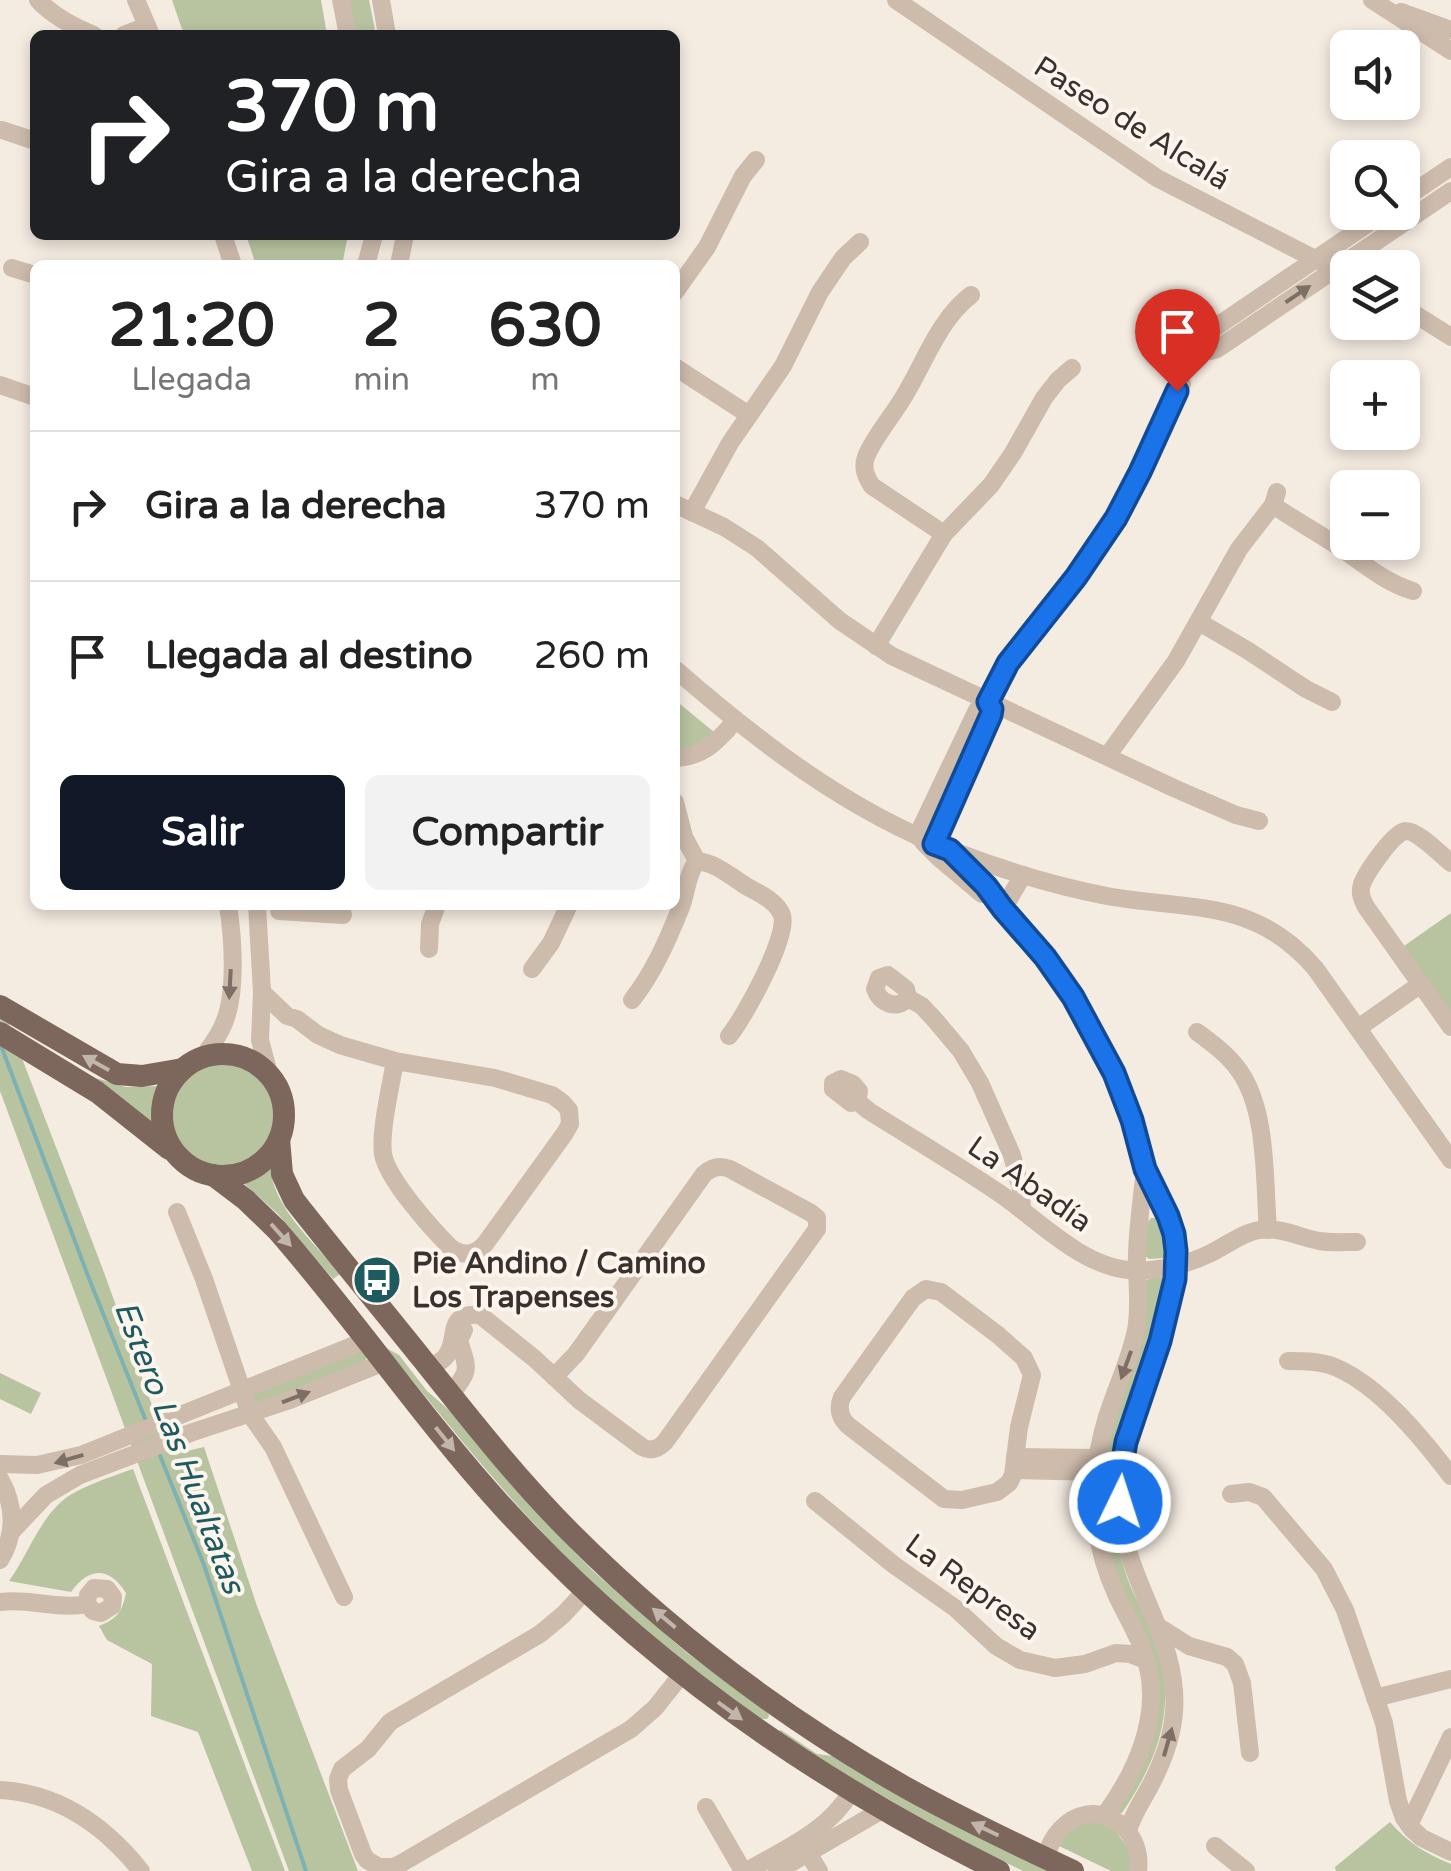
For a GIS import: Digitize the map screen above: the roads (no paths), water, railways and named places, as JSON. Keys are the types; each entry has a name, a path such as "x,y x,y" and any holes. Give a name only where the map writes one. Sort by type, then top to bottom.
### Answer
{"main road":[{"path":"9,1011 117,1074 142,1076 221,1054 255,1062 269,1074 279,1091 284,1110 279,1139 282,1174 294,1200 526,1485 594,1555 692,1642 797,1720 903,1786 1073,1871"},
{"path":"0,1034 97,1092 196,1170 233,1175 252,1168 268,1156 279,1139"},
{"path":"176,1154 166,1138 162,1110 166,1092 193,1063"},
{"path":"214,1175 277,1230 483,1484 585,1591 682,1674 764,1735 882,1810 998,1871"},
{"path":"367,1340 388,1337 410,1344"},
{"path":"764,1735 778,1721 797,1720"}],"street":[{"path":"21,0 41,3 83,30"},
{"path":"136,0 149,30"},
{"path":"342,0 347,30"},
{"path":"381,0 386,30"},
{"name":"Paseo de Alcalá","path":"896,0 1157,178 1330,267"},
{"path":"1379,4 1451,30"},
{"path":"1379,4 1451,52"},
{"path":"2,130 30,140"},
{"path":"680,285 715,233 743,176 756,160"},
{"path":"1420,188 1451,167"},
{"path":"1373,250 1451,191"},
{"path":"1330,280 1218,349 1210,351 1204,347 1202,340 1206,334 1359,230"},
{"path":"860,242 848,252 820,292 790,354 716,467 684,508 757,548 840,621 910,666 1225,811 1259,821"},
{"path":"12,268 30,273"},
{"path":"944,534 872,486 865,462 945,324 971,295"},
{"path":"1420,317 1451,337"},
{"path":"876,646 944,534 991,486 1044,398 1072,368"},
{"path":"680,371 749,415"},
{"path":"988,702 1008,663 1076,577 1116,518 1182,384"},
{"path":"0,386 30,395"},
{"path":"1108,755 1161,684 1239,549 1275,498 1381,578 1413,591"},
{"path":"1200,622 1332,702"},
{"path":"680,673 735,721 816,779 934,843 1023,875 1103,895 1207,908 1252,920 1286,940 1307,958 1451,1160"},
{"path":"934,843 968,747 991,715 988,702"},
{"path":"680,762 712,746 735,721"},
{"path":"680,821 697,861"},
{"path":"1451,863 1412,832 1402,831 1394,836 1361,888 1363,903 1451,1027"},
{"path":"934,843 967,883 1003,909"},
{"path":"934,843 986,886 1045,957 1088,1022 1124,1096 1145,1169 1176,1242 1176,1266 1160,1341 1130,1426 1121,1471 1121,1517 1126,1546 1134,1574 1159,1626 1172,1672 1174,1714 1158,1769 1128,1831"},
{"path":"680,907 697,861"},
{"path":"697,861 713,864 764,896 783,918 780,939 744,1014 729,1036"},
{"path":"1003,909 1023,875"},
{"path":"193,1063 220,1033 228,1011 232,952 228,910"},
{"path":"257,910 260,1040 269,1074"},
{"path":"260,947 276,925 279,910"},
{"path":"297,910 343,915"},
{"path":"428,949 434,910"},
{"path":"532,969 551,943 567,910"},
{"path":"632,1000 648,978 679,910"},
{"path":"1358,1028 1420,984"},
{"path":"262,992 287,1016 328,1041 395,1060 479,1074 552,1095 564,1103 570,1124 566,1132 485,1244 473,1253 462,1254 450,1248 388,1168 383,1145 395,1060"},
{"path":"908,998 935,1020 980,1082 1012,1155 1022,1210"},
{"path":"260,1040 287,1016"},
{"path":"1197,1032 1229,1058 1252,1092 1260,1127 1268,1230 1322,1242 1358,1242"},
{"name":"La Abadía","path":"857,1101 1022,1210 1078,1252 1122,1268 1176,1266 1243,1235 1268,1230"},
{"path":"428,1367 446,1356 453,1331 464,1317 480,1315 590,1408 642,1447 653,1450 661,1446 817,1229 817,1218 730,1169 712,1169 704,1174 576,1354 554,1377"},
{"path":"1104,1816 1131,1771 1148,1728 1151,1704 1146,1660 1102,1552 1095,1505 1097,1465 1107,1417 1136,1330 1138,1224 1145,1169"},
{"path":"177,1212 250,1414 273,1447 344,1597"},
{"path":"921,1291 942,1292 1028,1363 1032,1381 1014,1464 1009,1484 1000,1490 950,1500 933,1491 842,1418 842,1398 921,1291"},
{"path":"451,1396 468,1364 460,1336 476,1325 493,1326"},
{"path":"0,1560 11,1532 36,1504 111,1454 167,1432 241,1389 367,1340"},
{"path":"1288,1361 1324,1364 1358,1380 1405,1422 1451,1476"},
{"path":"167,1432 250,1414 385,1362"},
{"path":"0,1464 51,1464 111,1454"},
{"path":"1014,1464 1097,1465"},
{"path":"0,1479 10,1500 11,1532"},
{"path":"1232,1494 1249,1492 1263,1496 1324,1569 1345,1610 1384,1723 1398,1800 1408,1826 1422,1838 1451,1852"},
{"name":"La Represa","path":"815,1501 1007,1654 1054,1668 1076,1666 1116,1653 1146,1660"},
{"path":"585,1591 540,1634 390,1722 368,1749 342,1769 338,1790 367,1860 379,1867 400,1864 614,1738 647,1716 682,1674"},
{"path":"4,1598 72,1607 88,1604"},
{"path":"1159,1626 1189,1646 1228,1657 1238,1668 1250,1753"},
{"path":"1116,1653 1133,1627"},
{"path":"1172,1672 1189,1646"},
{"path":"1375,1698 1451,1679"},
{"path":"1408,1826 1451,1737"},
{"path":"0,1790 48,1798 75,1811 104,1832 141,1871"},
{"path":"777,1871 831,1820 852,1792"},
{"path":"706,1807 745,1871 882,1810"},
{"path":"1045,1858 1055,1835 1065,1825 1086,1816 1104,1816 1128,1831 1138,1847 1138,1871"},
{"path":"804,1846 819,1871"},
{"path":"1215,1846 1246,1871"}],"waterway":[{"name":"Estero Las Hualtatas","path":"0,1043 146,1421"},
{"name":"Estero Las Hualtatas","path":"159,1453 204,1565 306,1871"}],"place":[{"name":"Pie Andino / Camino Los Trapenses","path":"377,1280"}]}
